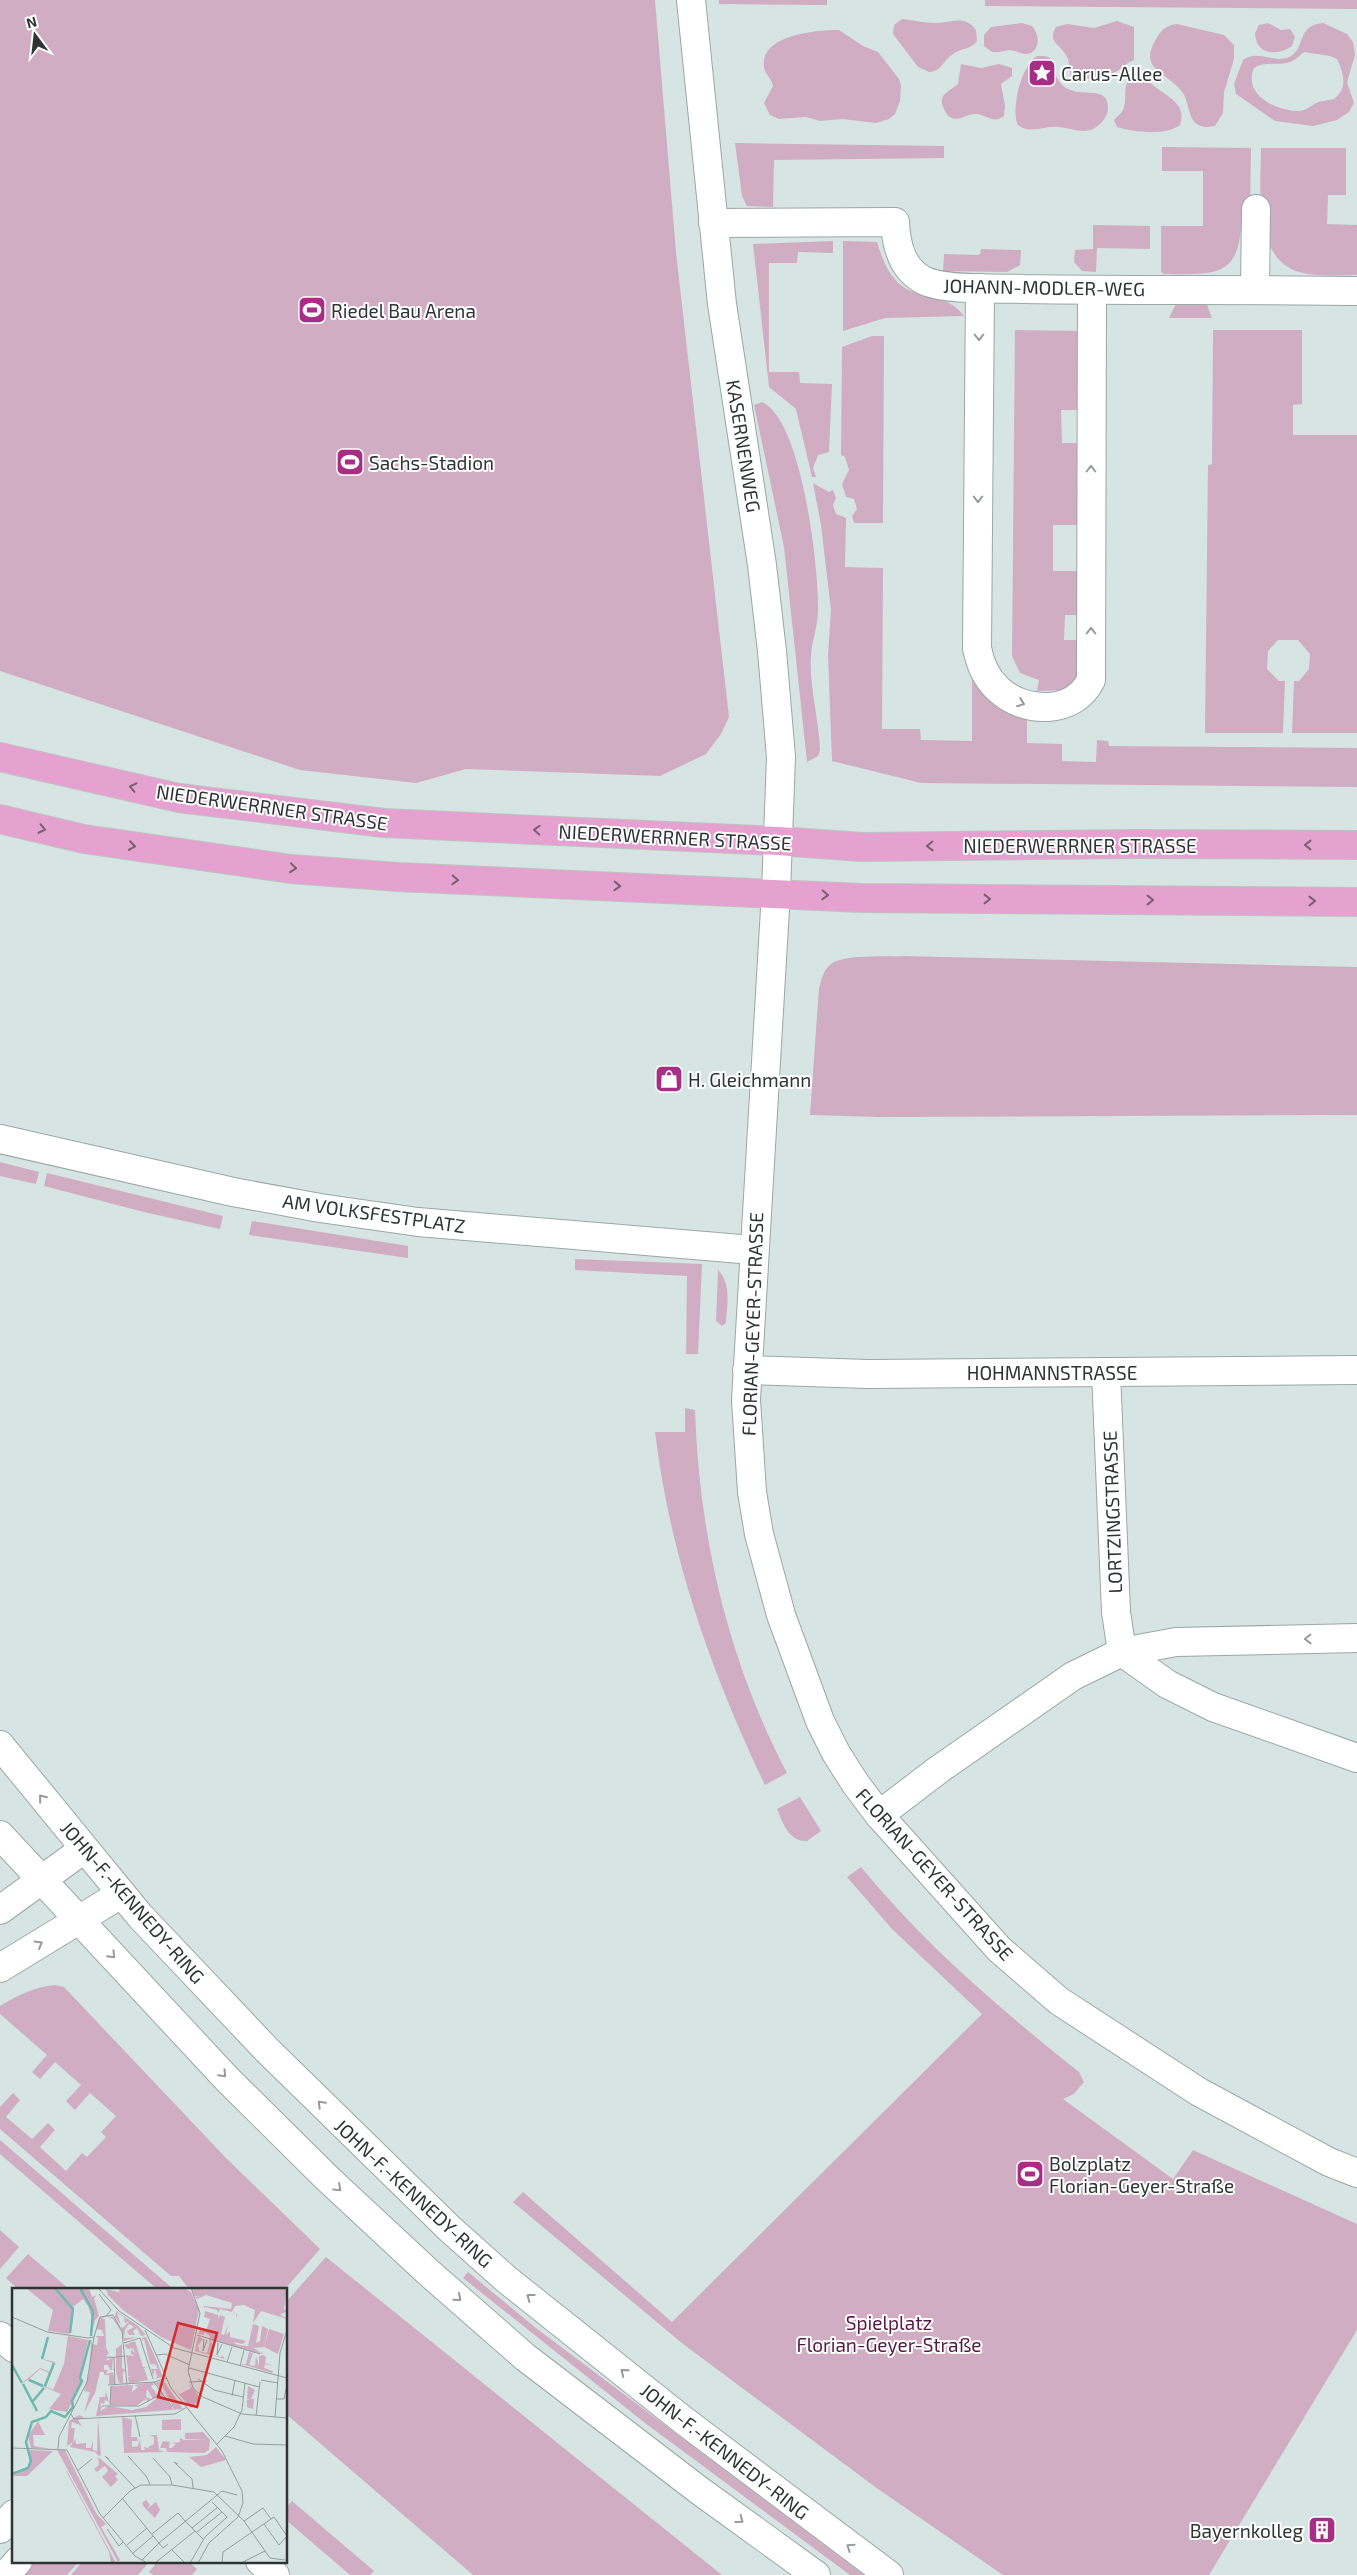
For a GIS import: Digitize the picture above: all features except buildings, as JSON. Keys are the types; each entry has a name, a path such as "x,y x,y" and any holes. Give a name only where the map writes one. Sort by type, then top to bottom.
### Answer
{"main road":[{"name":"NIEDERWERRNER STRASSE","path":"0,757 179,798 384,823 778,841 862,847 1136,844 1357,845"},
{"path":"0,819 84,839 291,868 502,883 776,892 862,898 1357,902"}],"street":[{"name":"KASERNENWEG","path":"691,0 722,304 762,564 772,652 781,757 776,892"},
{"path":"1255,289 1256,209"},
{"name":"JOHANN-MODLER-WEG","path":"713,223 895,222 896,242 901,255 915,275 934,285 980,288 1092,290 1255,289 1357,291"},
{"path":"980,288 977,648 984,673 997,689 1013,700 1029,707 1048,707 1079,698 1091,680 1092,290"},
{"name":"FLORIAN-GEYER-STRASSE","path":"776,892 753,1250 747,1370 747,1446 759,1534 780,1615 820,1721 836,1753 879,1815 999,1949 1059,2002 1199,2092 1329,2162 1357,2173"},
{"name":"AM VOLKSFESTPLATZ","path":"0,1139 233,1192 418,1222 753,1250"},
{"name":"HOHMANNSTRASSE","path":"747,1370 868,1374 1357,1370"},
{"name":"LORTZINGSTRASSE","path":"1106,1372 1116,1612 1122,1652"},
{"path":"879,1815 938,1770 1072,1676 1122,1652 1176,1642 1357,1638"},
{"path":"1122,1652 1167,1684 1213,1706 1357,1758"},
{"name":"JOHN-F.-KENNEDY-RING","path":"0,1745 121,1894 267,2050 360,2143 506,2279 683,2420 889,2575"},
{"path":"0,1835 241,2092 327,2178 428,2272 525,2357 700,2491 816,2575"},
{"path":"0,1910 84,1850"},
{"path":"0,1968 121,1894"},
{"path":"0,2336 12,2346"},
{"path":"0,2529 12,2516"},
{"path":"6,2575 17,2562"},
{"path":"261,2562 276,2575"}],"green space":[{"name":"Sachs-Stadion","path":"0,0 655,0 676,252 729,717 721,734 706,754 660,776 466,769 416,783 300,770 0,671"},
{"path":"719,0 827,0 827,5 719,4"},
{"path":"985,0 1357,0 1357,9 985,6"},
{"path":"902,19 931,23 957,20 967,22 976,30 977,41 971,46 953,54 937,70 929,72 918,67 893,34 894,25"},
{"path":"1117,21 1134,27 1134,60 1110,74 1086,79 1073,79 1066,54 1053,37 1056,27 1067,24 1094,28"},
{"path":"1022,23 1032,26 1037,34 1038,43 1034,51 1025,54 1013,50 992,52 984,46 984,35 991,27"},
{"path":"1268,23 1281,30 1290,29 1295,37 1292,46 1274,52 1263,50 1256,41 1255,33 1259,25"},
{"path":"1323,23 1347,34 1353,42 1355,55 1347,82 1354,103 1349,112 1337,120 1313,126 1275,121 1236,94 1234,84 1243,60 1254,56 1278,59 1289,57 1298,48 1308,28","holes":["1304,52 1337,59 1343,75 1343,85 1334,99 1318,102 1300,111 1291,111 1264,100 1257,94 1253,86 1254,68 1258,66 1290,62"]},
{"path":"1177,24 1224,35 1234,45 1234,59 1224,92 1223,113 1215,126 1203,127 1194,121 1183,93 1157,70 1150,58 1151,50 1160,33 1165,28"},
{"path":"839,30 863,46 878,52 899,79 901,85 900,101 895,114 889,119 876,123 842,119 820,121 806,117 779,119 770,115 764,103 773,86 764,69 767,52 774,45 795,35"},
{"path":"1037,56 1046,56 1051,59 1045,60 1045,65 1050,68 1053,65 1058,79 1065,87 1074,91 1101,95 1106,99 1107,114 1097,127 1087,131 1059,127 1033,130 1018,125 1015,109 1022,77"},
{"path":"961,64 981,68 999,64 1012,68 1012,76 1001,84 1005,106 1004,116 993,119 974,114 955,119 948,116 942,100 945,94 958,84"},
{"path":"1137,76 1146,79 1174,101 1181,111 1180,125 1158,132 1117,127 1114,120 1123,109 1126,84"},
{"path":"735,143 944,146 944,158 774,160 773,207 747,206 742,196"},
{"path":"1162,147 1251,148 1250,207 1242,207 1238,246 1233,258 1226,266 1202,274 1164,274 1161,272 1161,226 1203,226 1203,171 1162,171"},
{"path":"1261,148 1346,148 1346,195 1328,195 1327,224 1357,225 1357,275 1306,274 1284,264 1273,252 1266,237 1262,219"},
{"path":"1093,225 1150,226 1150,249 1097,248 1096,272 1082,271 1074,262 1075,250 1093,249"},
{"path":"833,241 833,253 798,252 797,263 769,263 769,372 799,372 800,383 832,384 829,452 818,455 813,468 816,477 812,477 796,409 769,387 753,244"},
{"path":"843,241 877,242 883,259 896,281 910,291 949,303 964,316 885,318 843,331"},
{"path":"981,249 1021,250 1020,265 1007,272 943,271 944,254 977,255 980,254"},
{"path":"1179,298 1205,299 1212,318 1169,318"},
{"path":"1015,330 1082,331 1083,410 1061,410 1062,443 1083,443 1082,525 1053,525 1053,571 1082,571 1081,615 1065,615 1064,640 1080,640 1080,668 1076,684 1063,690 1037,691 1039,680 1020,673 1012,656"},
{"path":"1213,330 1302,330 1302,404 1293,405 1293,435 1357,435 1357,733 1292,733 1294,681 1299,681 1309,669 1310,654 1298,640 1278,640 1268,651 1267,669 1279,681 1285,681 1283,733 1205,733 1208,465 1212,464"},
{"path":"872,336 884,336 883,523 854,523 852,516 857,509 854,499 846,497 842,484 849,470 845,457 841,455 842,347"},
{"path":"762,402 776,414 788,436 798,464 815,563 818,610 811,667 820,750 818,756 807,762 784,547 754,405"},
{"path":"813,483 829,492 833,490 836,498 833,505 836,514 846,518 845,567 883,568 882,729 920,729 921,740 972,741 972,671 1016,715 1027,719 1027,743 1062,744 1062,761 1096,762 1097,740 1108,741 1109,746 1357,748 1357,787 921,783 832,761 828,655 831,610 821,525"},
{"path":"904,956 1357,967 1357,1115 879,1117 810,1115 819,988 824,972 831,964 845,959"},
{"path":"0,1162 39,1172 36,1184 0,1176"},
{"path":"47,1173 223,1216 220,1229 144,1212 44,1186"},
{"path":"252,1221 408,1246 408,1258 249,1235"},
{"path":"575,1259 702,1264 698,1354 686,1354 687,1276 575,1270"},
{"path":"718,1270 725,1282 728,1295 726,1323 722,1326 716,1321"},
{"path":"685,1408 695,1410 703,1504 710,1551 720,1597 748,1687 787,1773 765,1785 727,1700 710,1656 695,1613 671,1524 655,1432 685,1432"},
{"path":"800,1797 821,1831 807,1841 791,1835 784,1826 777,1809"},
{"name":"Spielplatz Florian-Geyer-Straße","path":"861,1867 911,1923 965,1976 1079,2072 1084,2082 1074,2094 1063,2099 1173,2179 1193,2150 1357,2224 1357,2330 1209,2575 1003,2575 878,2489 683,2344 513,2202 523,2192 672,2322 982,2014 892,1929 847,1877"},
{"path":"48,1986 64,1987 226,2158 320,2249 286,2288 188,2288 179,2276 171,2276 0,2129 0,2107 13,2093 20,2100 6,2117 32,2139 48,2123 55,2130 40,2147 66,2171 82,2153 87,2157 106,2137 101,2132 116,2116 90,2093 75,2110 66,2101 81,2085 55,2062 40,2079 32,2072 47,2055 0,2014 0,2006 13,1998"},
{"path":"0,2140 171,2288 156,2288 0,2154"},
{"path":"0,2230 19,2247 0,2269"},
{"path":"28,2254 68,2288 17,2288 6,2278"},
{"path":"326,2257 722,2575 473,2575 288,2416 288,2300"},
{"path":"468,2272 536,2328 864,2575 850,2575 645,2423 463,2278"},
{"path":"292,2501 374,2571 370,2575 350,2575 288,2522 288,2506"},
{"path":"30,2562 78,2562 67,2575 20,2575"},
{"path":"82,2562 149,2562 138,2575 71,2575"},
{"path":"157,2562 189,2562 197,2569 192,2575 153,2575 149,2572"}],"place":[{"name":"Carus-Allee","path":"1042,73"},
{"name":"Riedel Bau Arena","path":"312,310"},
{"name":"Sachs-Stadion","path":"350,462"},
{"name":"H. Gleichmann","path":"669,1079"},
{"name":"Bolzplatz Florian-Geyer-Straße","path":"1030,2174"},
{"name":"Bayernkolleg","path":"1322,2530"}]}
